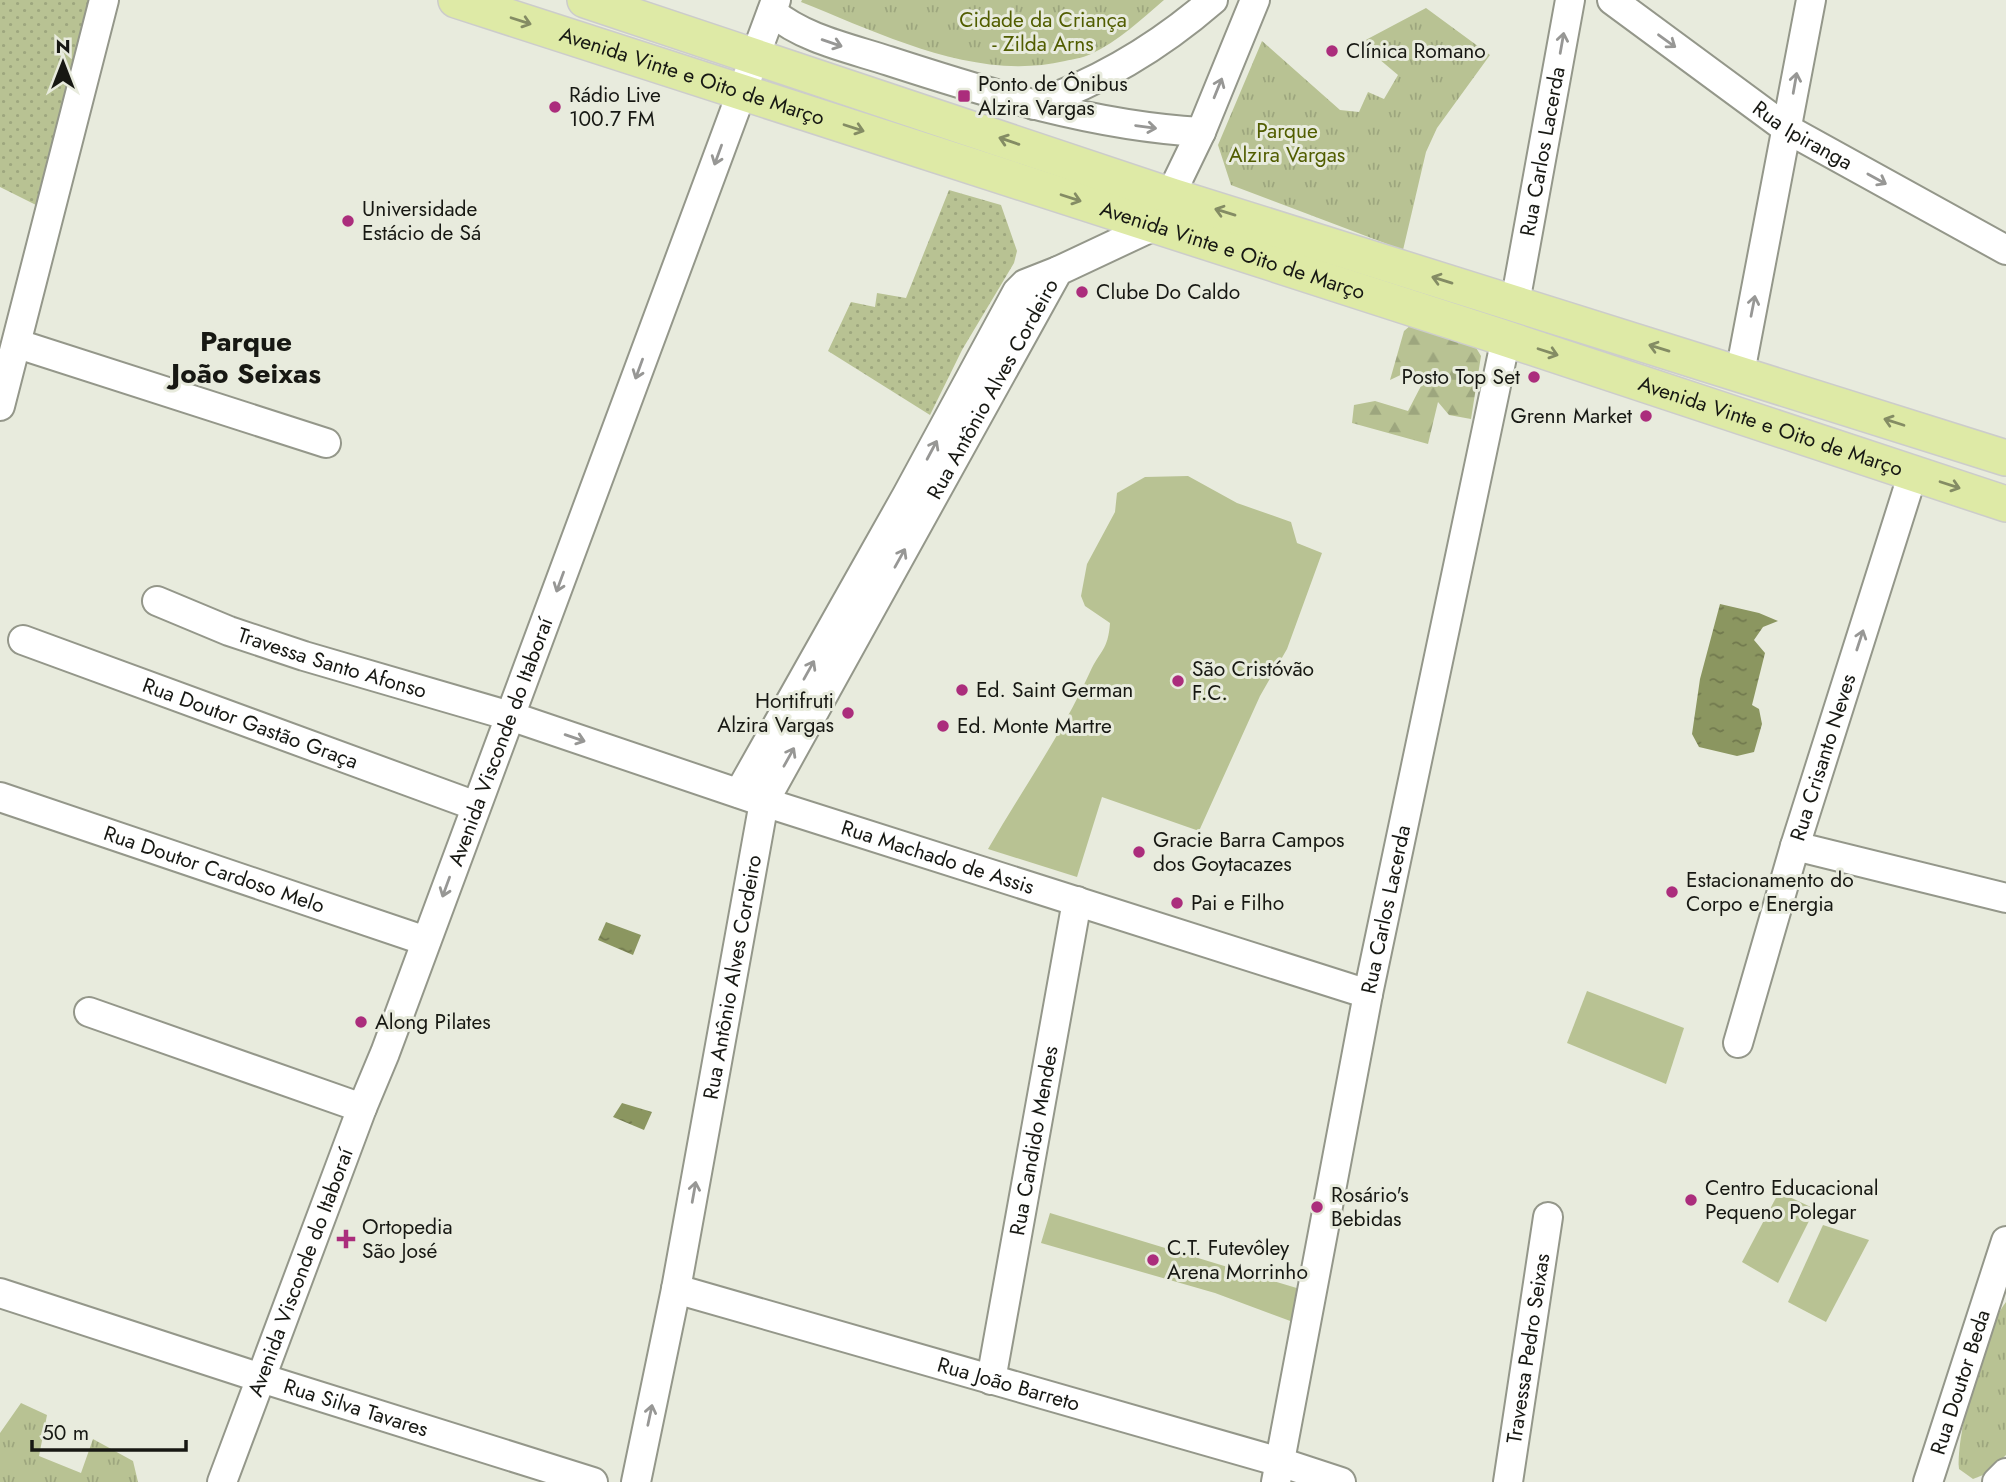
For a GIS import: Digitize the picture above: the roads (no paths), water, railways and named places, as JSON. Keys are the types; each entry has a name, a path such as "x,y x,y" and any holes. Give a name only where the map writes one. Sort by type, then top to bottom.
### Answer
{"main road":[{"name":"Avenida Vinte e Oito de Março","path":"456,0 741,91 1164,211 1515,303 2006,457"},
{"name":"Avenida Vinte e Oito de Março","path":"585,0 755,57 1506,338 2006,504"}],"street":[{"path":"0,406 104,0"},
{"path":"1034,106 1065,94 1130,60 1166,37 1213,0"},
{"path":"1238,40 1239,0"},
{"path":"1164,211 1201,132 1255,0"},
{"name":"Rua Carlos Lacerda","path":"1515,303 1570,0"},
{"name":"Rua Ipiranga","path":"1612,0 1787,129 2006,250"},
{"path":"1741,373 1811,0"},
{"path":"774,6 785,23 817,38 1034,106 1127,125 1201,132"},
{"name":"Avenida Visconde do Itaboraí","path":"222,1482 385,1053 774,6"},
{"name":"Rua Antônio Alves Cordeiro","path":"636,1482 676,1289 752,798 918,501 1017,292 1026,284 1058,271 1164,211"},
{"name":"Rua Carlos Lacerda","path":"1278,1472 1368,994 1506,338"},
{"path":"18,344 326,443"},
{"name":"Rua Crisanto Neves","path":"1738,1043 1795,846 1913,473"},
{"name":"Travessa Santo Afonso","path":"157,601 229,631 304,656 510,716"},
{"name":"Rua Doutor Gastão Graça","path":"23,640 476,806"},
{"name":"Rua Machado de Assis","path":"510,716 752,798 1368,994"},
{"name":"Rua Doutor Cardoso Melo","path":"0,797 426,941"},
{"path":"1795,846 2006,898"},
{"name":"Rua Candido Mendes","path":"991,1380 1077,901"},
{"path":"89,1012 362,1108"},
{"name":"Travessa Pedro Seixas","path":"1508,1482 1548,1217"},
{"name":"Rua Doutor Beda","path":"1928,1482 2005,1249"},
{"name":"Rua João Barreto","path":"676,1289 991,1380 1278,1472 1341,1482"},
{"name":"Rua Silva Tavares","path":"0,1293 593,1482"},
{"path":"1997,1482 2006,1474"}],"water":[{"path":"1720,604 1759,613 1778,621 1763,627 1754,640 1765,653 1752,705 1759,709 1762,724 1754,752 1737,756 1699,747 1692,734 1700,679"},
{"path":"606,922 641,935 633,955 598,940"},
{"path":"622,1103 652,1112 644,1130 613,1117"}],"place":[{"name":"Clínica Romano","path":"1332,51"},
{"name":"Ponto de Ônibus Alzira Vargas","path":"964,96"},
{"name":"Rádio Live 100.7 FM","path":"555,107"},
{"name":"Universidade Estácio de Sá","path":"348,221"},
{"name":"Clube Do Caldo","path":"1082,292"},
{"name":"Posto Top Set","path":"1534,377"},
{"name":"Grenn Market","path":"1646,416"},
{"name":"São Cristóvão F.C.","path":"1178,681"},
{"name":"Ed. Saint German","path":"962,690"},
{"name":"Hortifruti Alzira Vargas","path":"848,713"},
{"name":"Ed. Monte Martre","path":"943,726"},
{"name":"Gracie Barra Campos dos Goytacazes","path":"1139,852"},
{"name":"Estacionamento do Corpo e Energia","path":"1672,892"},
{"name":"Pai e Filho","path":"1177,903"},
{"name":"Along Pilates","path":"361,1022"},
{"name":"Centro Educacional Pequeno Polegar","path":"1691,1200"},
{"name":"Rosário's Bebidas","path":"1317,1207"},
{"name":"Ortopedia São José","path":"346,1239"},
{"name":"C.T. Futevôley Arena Morrinho","path":"1153,1260"}],"district":[{"name":"Parque João Seixas","path":"246,357"}],"park label":[{"name":"Cidade da Criança - Zilda Arns","path":"1043,32"},
{"name":"Parque Alzira Vargas","path":"1287,143"}]}
